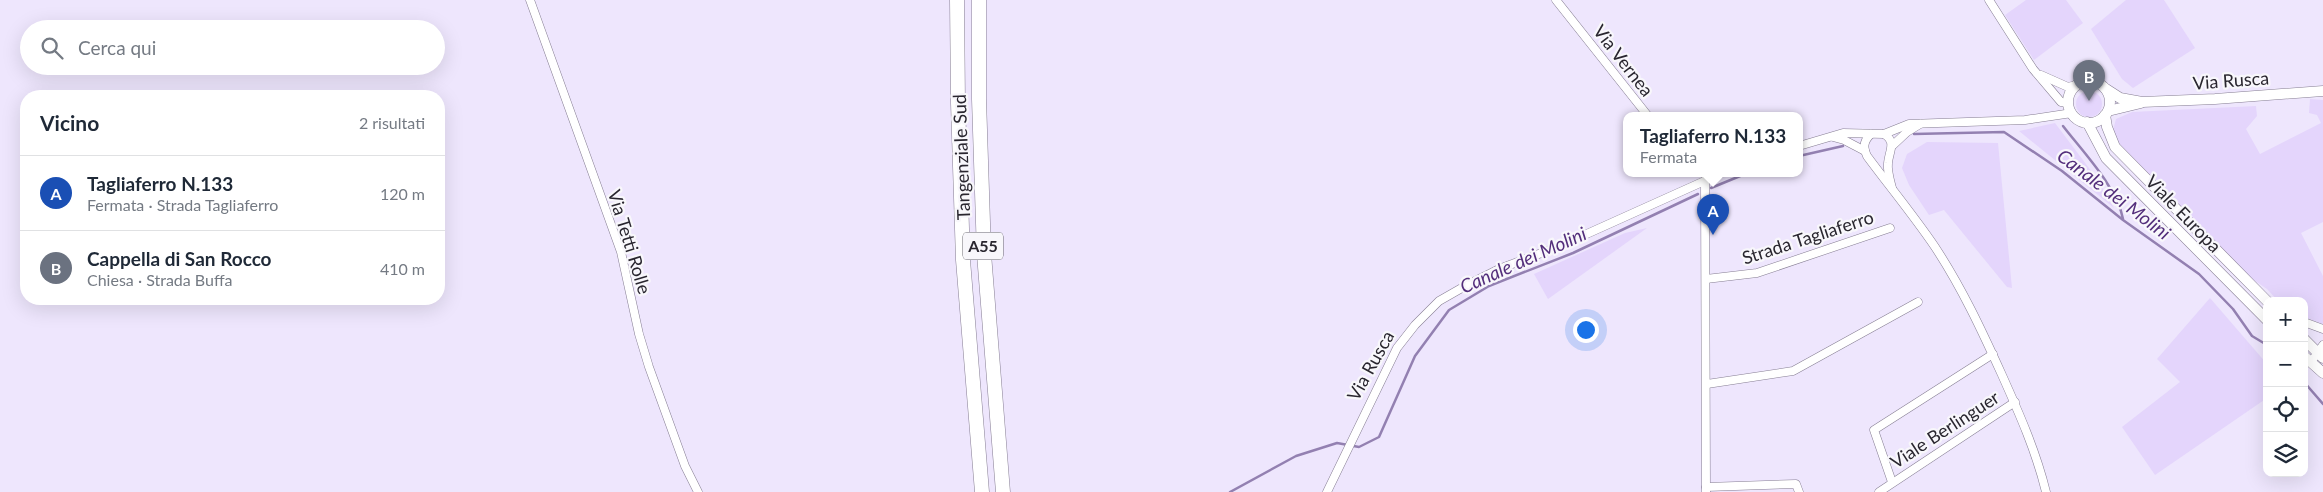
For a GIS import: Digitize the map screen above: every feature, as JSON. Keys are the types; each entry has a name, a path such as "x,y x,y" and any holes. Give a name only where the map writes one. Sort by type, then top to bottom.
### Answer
{"highway":[{"name":"Tangenziale Sud","path":"957,0 963,260 982,492"},
{"name":"Tangenziale Sud","path":"979,0 979,99 984,254 1003,492"}],"street":[{"name":"Via Tetti Rolle","path":"530,0 621,252 639,334 649,367 685,466 698,492"},
{"name":"Via Vernea","path":"1556,0 1645,112"},
{"path":"1989,0 2037,73 2061,102 2070,108 2081,121 2094,122 2107,113 2110,100 2106,89 2102,85 2089,81 2068,87 2053,82 2037,73"},
{"path":"2070,108 2069,96 2076,85"},
{"name":"Via Rusca","path":"2106,89 2120,98 2142,102 2323,91"},
{"name":"Via Rusca","path":"2107,113 2142,102"},
{"path":"1803,145 1843,133 1884,134 1909,124 2025,120 2070,108"},
{"name":"Viale Europa","path":"2107,113 2107,127 2115,146 2264,297"},
{"name":"Viale Europa","path":"2087,122 2106,158 2263,316"},
{"path":"1892,146 1907,132 1920,124"},
{"path":"1866,153 1864,142 1870,134"},
{"path":"1884,134 1890,139 1892,146 1888,165 1892,190"},
{"path":"1828,137 1844,140 1880,161 1890,155"},
{"name":"Viale Berlinguer","path":"1866,153 1892,190 1912,214 1959,284 2015,402 2040,466 2046,492"},
{"path":"1700,177 1705,180 1706,489 1796,484 1799,492"},
{"name":"Via Rusca","path":"1326,492 1397,348 1415,324 1439,301 1499,269 1560,246 1712,177"},
{"name":"Strada Tagliaferro","path":"1706,279 1757,273 1890,228"},
{"path":"1707,384 1793,371 1918,302"},
{"path":"2308,323 2323,329"},
{"path":"2308,342 2321,353 2308,359 2323,373"},
{"name":"Viale Berlinguer","path":"1892,482 1874,430 1993,354"},
{"name":"Viale Berlinguer","path":"1879,492 2015,402"}],"shaded area":[{"path":"2026,0 2066,0 2083,23 2034,60 2005,15"},
{"path":"2126,0 2164,0 2195,48 2133,88 2122,79 2091,29"},
{"path":"2089,91 2098,95 2102,104 2098,113 2089,117 2080,113 2076,104 2080,95"},
{"path":"2310,99 2323,100 2323,222 2301,233 2323,276 2323,324 2308,318 2308,297 2274,297 2267,289 2245,274 2118,145 2113,130 2116,119 2132,112 2256,106 2257,116 2246,129 2260,154 2321,123 2317,115 2309,113"},
{"path":"2055,123 2095,176 2114,208 2019,131"},
{"path":"1927,142 1998,143 2012,288 2007,287 1944,210 1929,215 1909,185 1902,168 1907,154"},
{"path":"1647,228 1548,299 1534,274 1625,233"},
{"path":"2210,298 2263,359 2263,401 2155,475 2122,427 2180,382 2157,359"}],"waterway":[{"path":"2063,126 2107,182 2120,207 2123,219"},
{"name":"Canale dei Molini","path":"1914,134 2004,132 2062,171 2123,220 2199,274 2233,309 2252,336 2263,343"},
{"name":"Canale dei Molini","path":"1803,155 1843,146"},
{"name":"Canale dei Molini","path":"1711,188 1738,177"},
{"name":"Canale dei Molini","path":"1230,492 1296,456 1337,443 1359,447 1379,437 1415,356 1449,310 1489,286 1573,253 1698,194"},
{"name":"Canale dei Molini","path":"2308,387 2323,404"}],"place":[{"name":"Cappella di San Rocco","path":"2089,101"},
{"name":"Tagliaferro N.133","path":"1713,235"}]}
